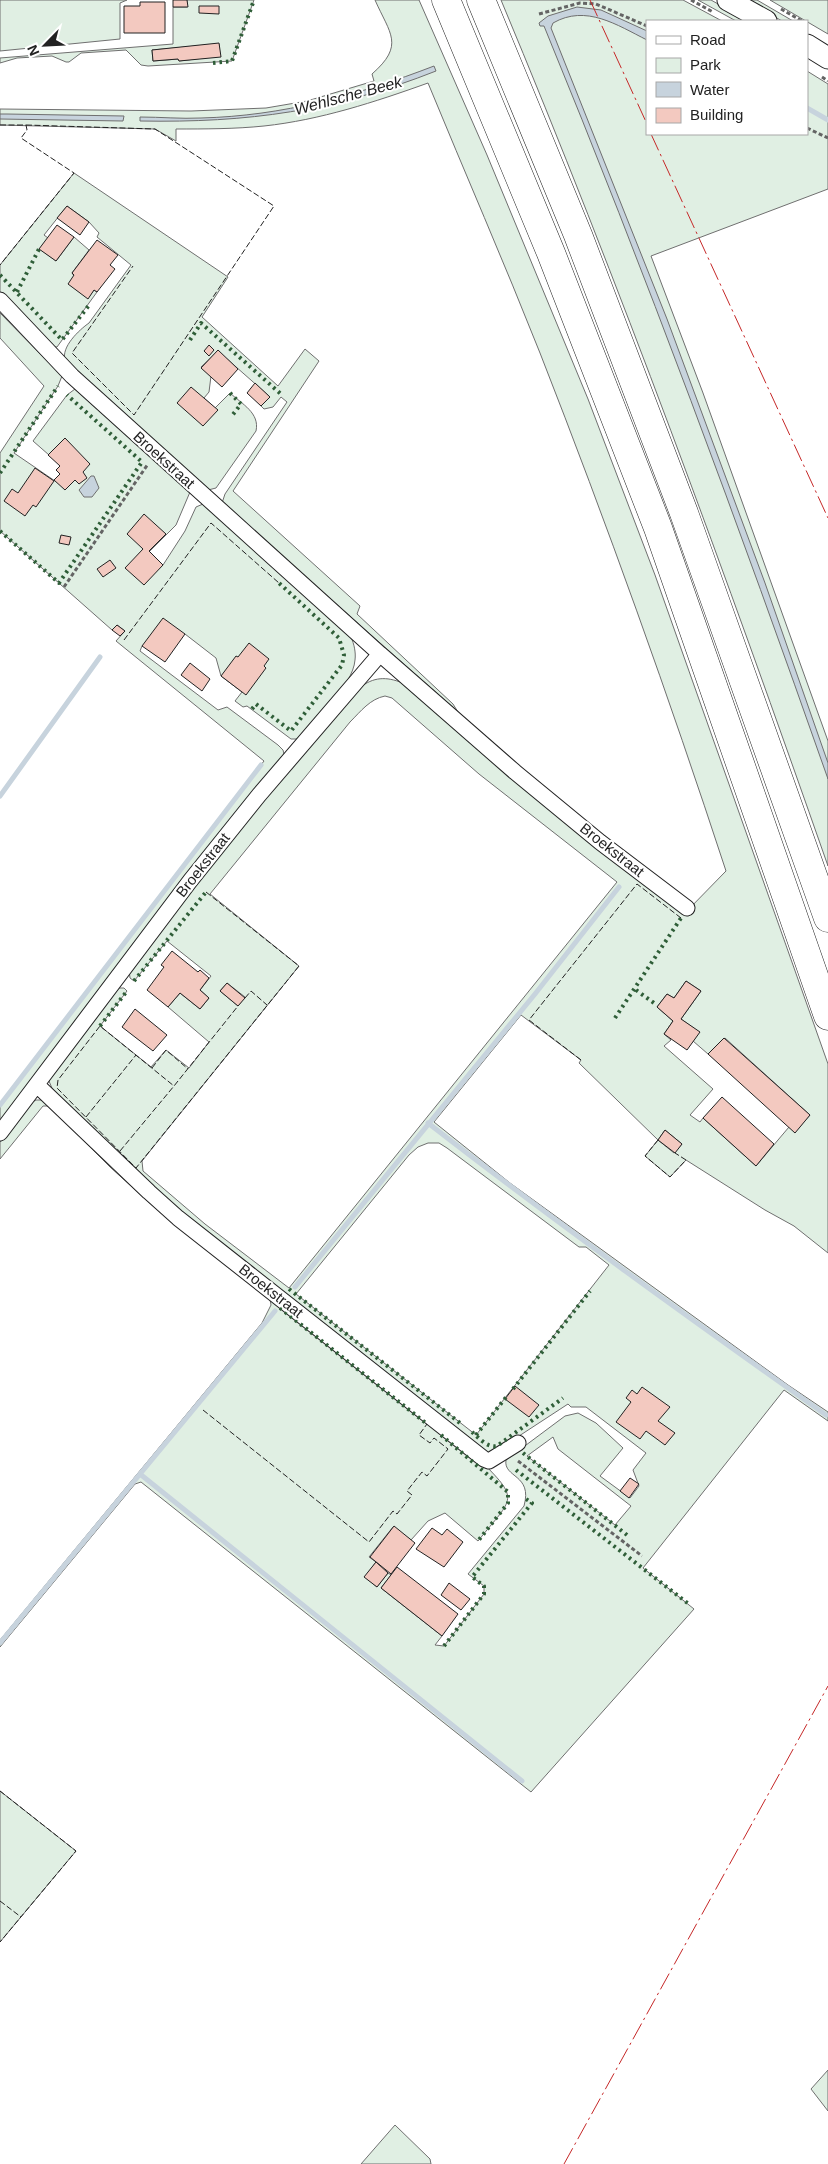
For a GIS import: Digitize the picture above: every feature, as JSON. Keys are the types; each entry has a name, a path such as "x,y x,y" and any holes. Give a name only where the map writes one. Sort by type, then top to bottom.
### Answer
{"highway":[{"path":"446,0 551,254 658,528 828,1016"},
{"path":"482,0 578,235 684,513 828,918"}],"street":[{"path":"725,8 772,15"},
{"path":"808,46 828,58"},
{"name":"Broekstraat","path":"0,300 72,376 156,454 278,560 380,654 531,785 600,842 686,908"},
{"name":"Broekstraat","path":"0,1133 190,881 259,795 380,654"},
{"name":"Broekstraat","path":"37,1085 178,1218 484,1460 490,1461 512,1447"}],"path":[{"path":"691,0 725,8"},
{"path":"539,14 580,4 596,4 646,26"},
{"path":"772,15 797,20"},
{"path":"808,128 828,138"},
{"path":"64,588 156,454"},
{"path":"512,1447 642,1556"}],"green space":[{"path":"0,0 127,0 120,3 120,39 0,51"},
{"path":"187,0 254,0 232,61 148,66 141,65 126,50 81,53 69,62 52,56 17,58 0,63 0,58 173,44 173,7 187,7","holes":["219,44 220,56 179,61 178,59 153,61 152,50"]},
{"path":"375,0 419,0 487,155 588,399 655,575 828,1064 828,1253 794,1226 686,1160 670,1177 645,1156 658,1140 579,1063 581,1060 521,1015 434,1122 510,1183 828,1412 828,1421 784,1390 643,1568 694,1609 531,1792 141,1482 135,1484 0,1647 0,1640 262,1323 271,1305 270,1299 151,1204 110,1167 50,1106 43,1106 0,1159 0,1142 29,1104 36,1100 47,1100 147,1196 182,1226 478,1458 501,1483 508,1499 499,1515 478,1541 445,1513 428,1521 411,1540 393,1527 369,1557 376,1562 365,1577 377,1587 388,1573 391,1575 381,1588 442,1636 435,1645 444,1646 484,1594 484,1586 468,1574 524,1506 525,1488 506,1466 506,1460 565,1416 578,1413 596,1423 623,1448 600,1476 630,1498 639,1486 633,1470 646,1453 586,1407 571,1407 568,1404 493,1453 487,1453 476,1447 166,1202 56,1098 49,1081 50,1074 116,988 124,988 127,991 100,1026 151,1067 166,1050 189,1068 209,1042 168,1007 180,993 200,1009 209,998 200,990 211,976 167,941 134,981 130,978 129,970 268,791 362,686 372,680 388,679 405,684 577,832 685,913 726,871 660,676 565,417 428,83 327,115 285,123 220,129 176,129 176,141 155,129 0,125 0,109 191,111 266,108 307,101 374,81 372,74 388,55 392,39","holes":["385,696 392,698 479,774 617,882 289,1288 205,1224 143,1171 142,1161 299,966 210,894 350,722 366,706","686,981 701,991 681,1019 699,1032 693,1041 708,1054 725,1038 810,1115 795,1132 789,1127 756,1166 703,1118 700,1122 690,1115 713,1089 664,1046 671,1040 664,1034 673,1021 657,1007 667,994 674,998","227,983 245,997 238,1006 220,991","665,1130 682,1144 674,1153 658,1140","428,1143 439,1143 579,1247 586,1247 609,1265 476,1435 296,1294 409,1155 418,1147","553,1437 558,1449 631,1506 615,1525 527,1456"]},
{"path":"501,0 683,0 720,20 646,20 646,135 808,135 808,72 828,84 828,189 651,256 703,393 828,741 828,866 751,648 671,431 545,107"},
{"path":"698,0 711,0 746,20 734,20"},
{"path":"746,0 757,0 791,20 780,20"},
{"path":"770,0 828,0 828,34 808,22 808,20 804,20"},
{"path":"74,173 228,277 202,317 278,386 305,349 319,361 233,491 360,606 357,614 453,704 458,712 222,503 225,494 287,402 281,397 273,407 264,409 261,406 269,396 218,351 201,367 211,376 209,392 204,398 215,408 230,393 249,409 257,425 256,431 216,488 208,490 65,360 64,355 68,344 89,323 131,265 97,237 99,233 89,222 67,206 44,235 48,238 40,249 56,261 74,237 89,250 72,273 88,298 94,290 97,292 57,347 53,347 0,293 0,265"},
{"path":"0,313 62,376 58,386 14,453 55,481 65,469 33,441 67,395 75,389 190,492 176,525 149,552 163,565 185,531 196,507 203,504 351,637 355,657 353,670 340,691 297,739 291,739 247,706 243,707 235,701 242,692 221,676 216,658 185,634 142,646 140,651 218,710 227,707 278,745 284,754 237,811 0,1121 0,1105 264,761 116,641 125,631 117,625 112,630 0,531 0,453 44,386 0,338"},
{"path":"0,1791 76,1851 0,1942"},
{"path":"828,2070 828,2111 811,2089"},
{"path":"395,2125 430,2159 431,2164 361,2164"}],"water":[{"path":"577,7 601,10 646,31 646,39 613,23 589,16 565,18 553,23 551,28 667,319 765,583 828,763 828,779 726,495 655,307 544,26 540,26 539,23 548,16"},
{"path":"434,66 436,71 399,85 326,105 291,112 218,120 140,121 140,117 193,118 231,116 291,108 349,95"},
{"path":"0,114 124,116 123,121 0,119"},
{"path":"91,476 94,476 99,488 92,497 84,497 79,490"}],"building":[{"path":"173,0 187,0 188,7 173,7"},
{"path":"140,2 165,2 165,33 124,33 124,6 140,6"},
{"path":"199,6 219,6 219,14 199,13"},
{"path":"219,43 221,57 179,61 178,59 153,61 152,50"},
{"path":"67,206 89,222 80,235 57,218"},
{"path":"57,225 74,237 56,261 39,249"},
{"path":"97,240 118,255 110,265 115,269 97,292 94,290 88,299 68,284 74,275 72,273"},
{"path":"209,345 214,350 209,356 204,351"},
{"path":"218,350 238,369 222,387 201,368"},
{"path":"255,383 270,397 261,406 247,393"},
{"path":"191,387 218,410 203,426 177,403"},
{"path":"65,438 90,464 83,472 87,478 79,484 75,480 65,490 54,480 60,474 56,470 60,466 48,455"},
{"path":"35,468 54,481 36,507 33,505 25,516 4,501 12,489 18,493"},
{"path":"144,514 166,534 149,551 163,565 144,585 125,568 143,549 127,534"},
{"path":"61,535 71,537 69,545 59,543"},
{"path":"110,560 116,568 103,577 97,569"},
{"path":"163,618 185,634 165,662 142,646"},
{"path":"117,625 125,631 120,636 112,630"},
{"path":"249,643 269,659 264,666 266,668 246,695 221,676 236,656 238,657"},
{"path":"190,663 210,679 202,691 181,675"},
{"path":"172,951 198,972 200,970 209,978 200,990 209,998 200,1009 180,993 168,1007 147,990 164,967 161,965"},
{"path":"686,981 701,991 681,1019 700,1032 687,1050 664,1034 673,1021 657,1007 667,994 674,998"},
{"path":"227,983 245,998 238,1006 220,991"},
{"path":"135,1009 167,1035 153,1051 122,1027"},
{"path":"724,1038 810,1115 795,1133 708,1054"},
{"path":"722,1097 774,1144 756,1166 703,1118"},
{"path":"665,1130 682,1144 675,1153 658,1140"},
{"path":"515,1386 539,1405 529,1417 505,1399"},
{"path":"642,1387 670,1407 658,1421 675,1433 665,1445 646,1431 640,1439 616,1422 631,1402 626,1398 632,1390 637,1394"},
{"path":"630,1478 639,1484 629,1498 620,1491"},
{"path":"394,1526 415,1543 391,1574 370,1557"},
{"path":"432,1528 442,1535 447,1529 463,1542 444,1567 416,1549"},
{"path":"376,1562 388,1573 377,1587 364,1577"},
{"path":"397,1567 458,1614 442,1636 381,1588"},
{"path":"449,1583 470,1599 461,1610 441,1595"}],"waterway":[{"name":"Wehlsche Beek","path":"808,109 828,120"},
{"path":"0,796 100,657"},
{"path":"0,1105 261,765"},
{"path":"295,1287 535,994 619,887"},
{"path":"428,1123 526,1198 826,1415"},
{"path":"0,1643 275,1311"},
{"path":"140,1474 522,1781"}],"hedge":[{"path":"213,63 232,61 254,0"},
{"path":"17,292 39,249"},
{"path":"0,275 62,340 90,304"},
{"path":"190,340 201,323 282,395"},
{"path":"0,473 58,386"},
{"path":"230,393 241,404 231,417"},
{"path":"0,531 59,583 142,462 67,395"},
{"path":"252,709 256,704 291,731 342,665 344,655 339,638 279,583"},
{"path":"134,981 206,892"},
{"path":"615,1018 681,918"},
{"path":"636,990 654,1003"},
{"path":"100,1026 127,991"},
{"path":"289,1289 460,1423"},
{"path":"513,1389 590,1291"},
{"path":"280,1308 427,1424"},
{"path":"476,1435 507,1396"},
{"path":"472,1432 490,1446 497,1446 563,1398"},
{"path":"441,1435 508,1492 508,1503 478,1541"},
{"path":"523,1453 627,1535"},
{"path":"516,1470 690,1605"},
{"path":"444,1646 484,1594 484,1586 472,1577 532,1503 526,1499"}],"fence":[{"path":"0,125 26,125 27,130 21,138 74,173 0,265"},
{"path":"26,125 155,129 274,206 134,415 72,353 133,266"},
{"path":"124,640 211,523 279,583"},
{"path":"581,1060 529,1020 637,884 681,918"},
{"path":"206,892 299,966 136,1168 57,1088 58,1080 100,1026 174,1086 238,1006"},
{"path":"245,998 251,991 267,1005"},
{"path":"152,1068 166,1050 188,1069"},
{"path":"86,1117 136,1055"},
{"path":"120,1151 174,1086"},
{"path":"658,1140 645,1156 670,1177 686,1160 675,1153"},
{"path":"203,1410 369,1542 393,1511 397,1514 412,1495 407,1491 422,1472 427,1476 448,1449 434,1438 430,1443 419,1435 427,1424"},
{"path":"0,1791 76,1851 0,1942"},
{"path":"0,1901 21,1917"}],"power":[{"path":"590,0 646,122"},
{"path":"651,135 828,518"},
{"path":"564,2164 828,1686"}]}
